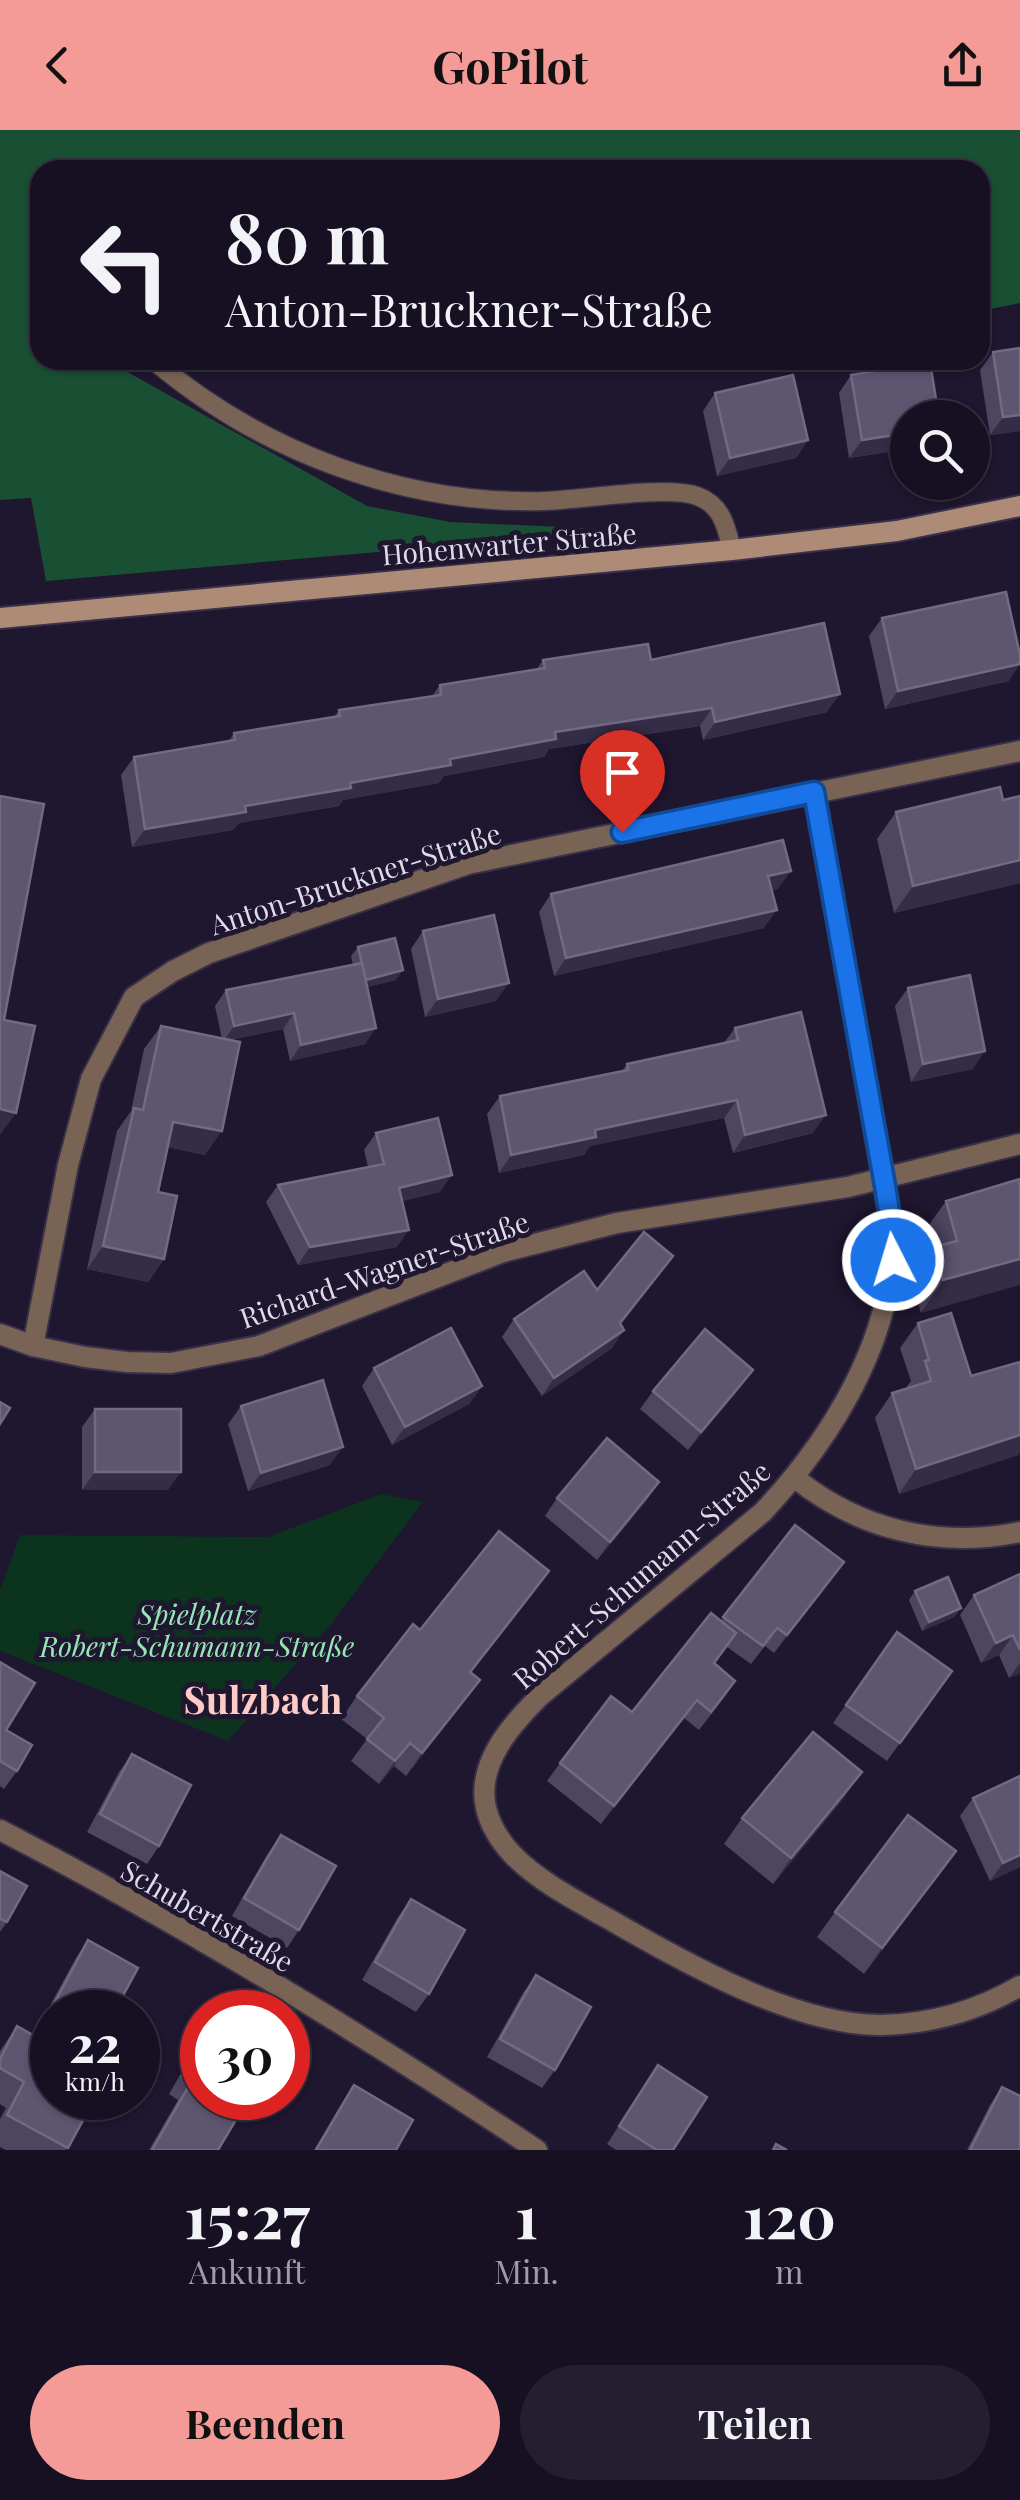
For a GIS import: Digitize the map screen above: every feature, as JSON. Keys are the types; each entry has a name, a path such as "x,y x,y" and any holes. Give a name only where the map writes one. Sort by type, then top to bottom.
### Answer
{"street":[{"name":"Hohenwarter Straße","path":"0,618 896,532 1020,506"},
{"name":"Anton-Bruckner-Straße","path":"33,1346 79,1121 92,1079 134,997 173,971 208,953 468,864 1020,751"},
{"name":"Robert-Schumann-Straße","path":"814,792 893,1236 886,1309 857,1377 795,1478 763,1512 540,1696 512,1724 494,1753 486,1779 486,1806 494,1830 512,1854 539,1877 651,1944 742,1988 809,2012 882,2025 948,2018 988,2005 1020,1986"},
{"name":"Richard-Wagner-Straße","path":"0,1334 33,1346 127,1362 171,1363 259,1346 503,1252 616,1223 884,1180 1020,1144"},
{"path":"795,1478 851,1512 913,1535 987,1539 1020,1532"},
{"name":"Schubertstraße","path":"0,1830 244,1968 513,2143 537,2150"}],"lane":[{"path":"167,370 264,434 339,468 429,492 481,500 575,500 678,491 699,496 724,518 732,550"}],"green space":[{"path":"0,130 1020,130 1020,303 990,309 990,160 30,160 30,370 124,370 367,506 450,522 630,530 46,581 31,498 0,500"},
{"name":"Spielplatz Robert-Schumann-Straße","path":"381,1494 423,1502 332,1623 228,1741 0,1651 0,1590 20,1535 268,1537"}],"building":[{"path":"1020,348 1020,415 1003,417 993,352"},
{"path":"881,370 931,370 936,400 890,400 890,436 862,440 851,375"},
{"path":"793,375 808,440 730,458 715,393"},
{"path":"1006,592 1020,664 898,691 882,618"},
{"path":"824,623 840,694 715,722 712,708 555,732 556,739 450,759 451,765 350,783 351,788 245,806 246,812 145,829 134,757 235,740 234,733 340,716 339,710 441,695 440,685 545,668 543,660 648,644 651,660"},
{"path":"1000,787 1003,800 1020,796 1020,860 913,886 896,812"},
{"path":"0,796 44,804 4,1020 35,1026 16,1113 0,1109"},
{"path":"783,840 791,871 768,876 777,910 566,958 551,894"},
{"path":"494,915 509,983 438,999 423,931"},
{"path":"395,938 403,970 366,980 358,947"},
{"path":"362,963 376,1028 301,1045 294,1013 234,1026 226,990"},
{"path":"970,975 985,1051 923,1064 908,988"},
{"path":"801,1012 826,1115 745,1135 737,1100 595,1130 596,1137 511,1155 500,1096 628,1070 627,1064 738,1040 735,1028"},
{"path":"161,1026 240,1042 222,1131 173,1122 158,1192 177,1196 164,1259 103,1246 134,1108 143,1110"},
{"path":"438,1118 452,1175 399,1188 409,1230 310,1247 278,1185 384,1164 376,1133"},
{"path":"1020,1179 1020,1259 943,1280 934,1247 957,1241 946,1201"},
{"path":"644,1232 673,1256 620,1323 624,1330 554,1378 514,1319 584,1271 597,1290"},
{"path":"951,1313 971,1376 1020,1362 1020,1435 916,1469 892,1393 931,1381 918,1323"},
{"path":"451,1328 482,1386 405,1427 374,1368"},
{"path":"705,1329 753,1370 701,1432 653,1391"},
{"path":"323,1380 343,1447 261,1473 241,1406"},
{"path":"0,1402 10,1408 0,1424"},
{"path":"95,1409 181,1409 181,1472 95,1472"},
{"path":"607,1438 659,1482 610,1542 557,1498"},
{"path":"795,1525 844,1562 787,1635 777,1628 763,1646 723,1617"},
{"path":"499,1531 549,1571 470,1672 480,1680 422,1753 410,1743 395,1761 367,1739 384,1718 357,1696 413,1624 420,1630"},
{"path":"1020,1574 1020,1650 1013,1635 996,1643 974,1595"},
{"path":"948,1577 961,1608 929,1622 915,1591"},
{"path":"711,1613 736,1633 714,1663 735,1681 711,1712 697,1700 614,1806 560,1763 611,1696 632,1712"},
{"path":"897,1632 952,1671 900,1743 846,1705"},
{"path":"0,1662 35,1683 6,1730 32,1745 17,1771 0,1761"},
{"path":"813,1732 862,1772 791,1858 742,1818"},
{"path":"132,1754 191,1785 159,1846 100,1814"},
{"path":"1020,1776 1020,1855 1003,1863 973,1798"},
{"path":"908,1815 956,1851 882,1948 835,1912"},
{"path":"281,1835 336,1866 299,1930 244,1898"},
{"path":"0,1871 27,1886 7,1922 0,1919"},
{"path":"411,1899 465,1930 429,1994 375,1962"},
{"path":"88,1940 138,1968 126,1990 61,1990"},
{"path":"536,1975 591,2007 555,2070 500,2039"},
{"path":"17,2026 30,2033 30,2120 83,2120 68,2148 7,2115 24,2082 0,2068 0,2059"},
{"path":"658,2065 707,2097 673,2150 657,2150 619,2126"},
{"path":"354,2085 413,2120 396,2150 316,2150"},
{"path":"1002,2087 1020,2096 1020,2150 970,2150"},
{"path":"180,2101 180,2120 236,2120 218,2150 152,2150"}],"district":[{"name":"Sulzbach","path":"263,1698"}],"route":[{"path":"622,832 814,792 884,1180 893,1260"}]}
